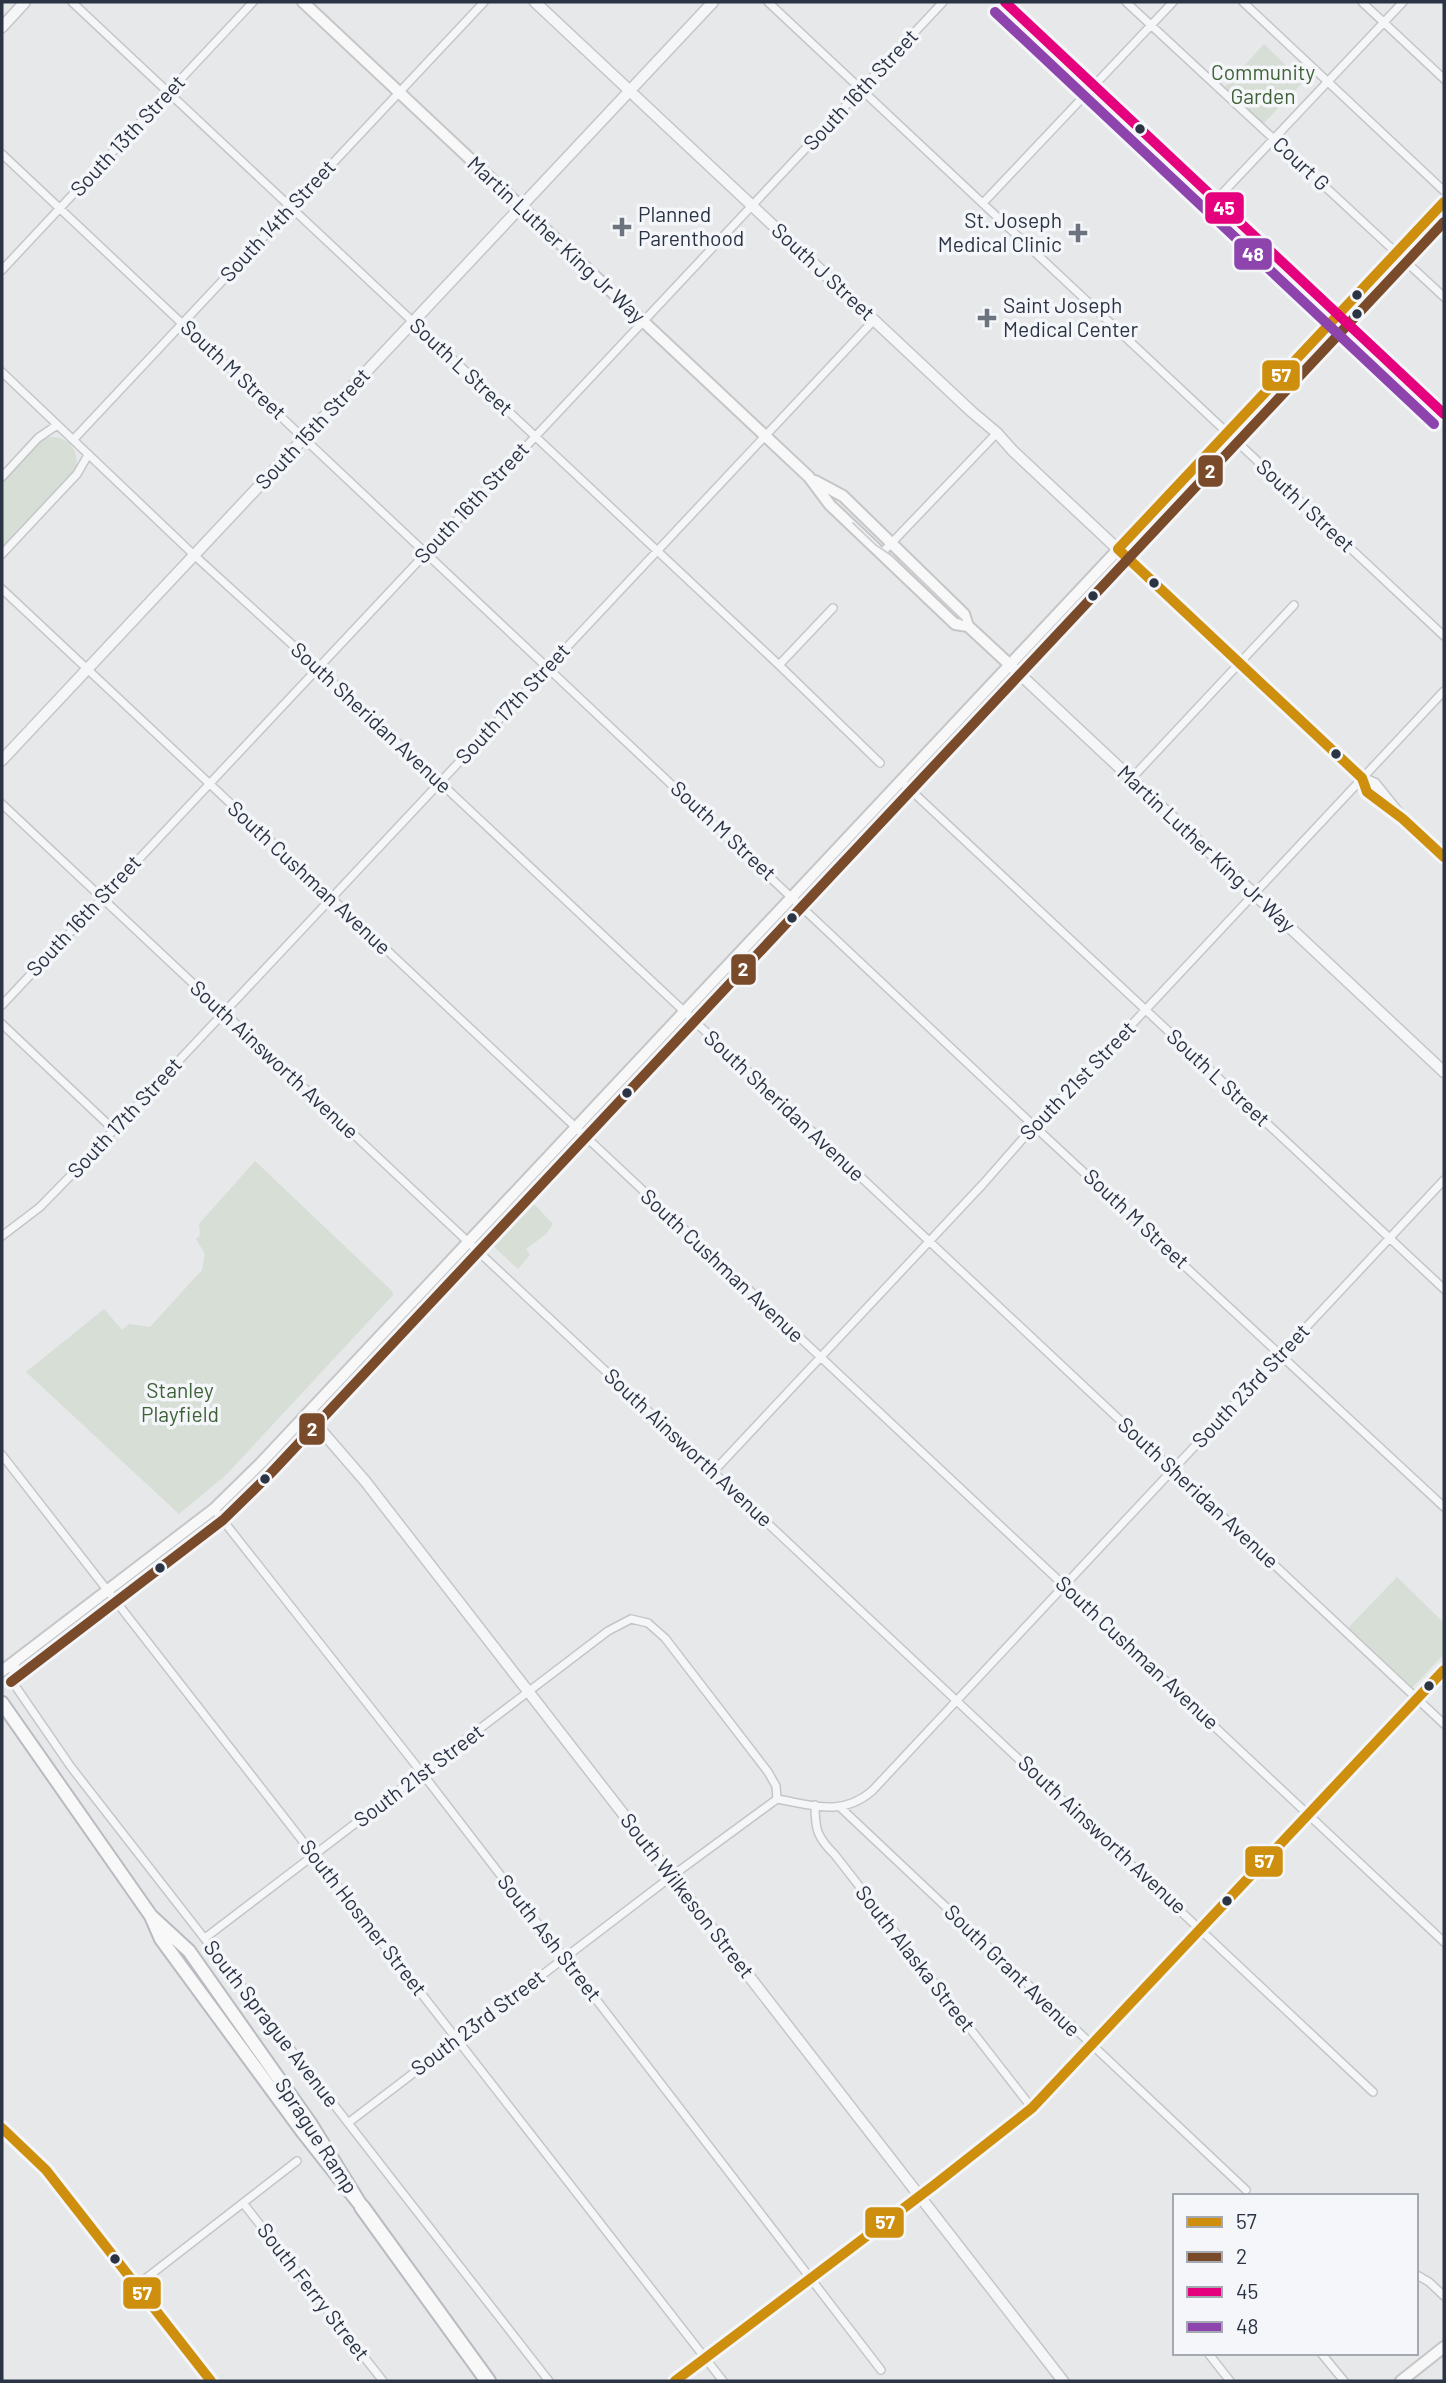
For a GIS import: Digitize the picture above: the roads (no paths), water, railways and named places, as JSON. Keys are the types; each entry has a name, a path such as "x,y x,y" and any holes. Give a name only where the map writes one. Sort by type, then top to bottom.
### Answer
{"highway":[{"name":"Sprague Ramp","path":"2,1703 151,1916 161,1939 302,2132 362,2207"},
{"path":"2,1718 25,1735"},
{"path":"362,2207 488,2381"}],"main road":[{"name":"Martin Luther King Jr Way","path":"303,2 765,435 809,478 830,505 955,624 968,626"},
{"path":"1005,2 1444,414"},
{"path":"2,1671 214,1509 261,1463 1444,202"},
{"name":"Martin Luther King Jr Way","path":"809,478 843,496 964,614 968,626 1009,664"},
{"path":"1401,2381 1444,2347"}],"street":[{"path":"2,27 25,2"},
{"name":"South L Street","path":"72,2 880,763"},
{"name":"South 13th Street","path":"2,270 253,2"},
{"name":"South 14th Street","path":"73,440 484,2"},
{"name":"South J Street","path":"535,2 981,420"},
{"name":"South 15th Street","path":"2,760 713,2"},
{"name":"South I Street","path":"768,2 1444,636"},
{"name":"South 16th Street","path":"2,1005 943,2"},
{"name":"Court G","path":"1126,2 1444,298"},
{"path":"983,203 1173,2"},
{"path":"1244,2 1444,191"},
{"path":"1362,2 1444,79"},
{"path":"1216,200 1403,2"},
{"name":"South M Street","path":"2,154 1034,1126 1444,1507"},
{"name":"South 17th Street","path":"2,1236 40,1207 874,320"},
{"name":"South Sheridan Avenue","path":"2,372 194,555 440,782 1444,1724"},
{"path":"981,420 994,436 1007,445"},
{"path":"981,420 1362,778 1367,792 1403,819 1444,857"},
{"path":"2,477 38,438 57,425"},
{"path":"881,554 994,436"},
{"path":"2,554 76,474 88,455"},
{"name":"South Cushman Avenue","path":"2,589 1444,1942"},
{"path":"1131,779 1294,606"},
{"path":"779,665 833,608"},
{"name":"Martin Luther King Jr Way","path":"1009,664 1444,1072"},
{"name":"South 21st Street","path":"713,1472 1444,691"},
{"name":"South L Street","path":"901,781 1444,1289"},
{"name":"South Ainsworth Avenue","path":"2,804 1373,2092"},
{"path":"2,1024 114,1129"},
{"name":"South 23rd Street","path":"841,1808 858,1802 872,1791 1444,1180"},
{"name":"South Wilkeson Street","path":"307,1414 365,1481 1063,2381"},
{"name":"South Hosmer Street","path":"2,1455 723,2381"},
{"name":"South Ash Street","path":"214,1509 422,1773 881,2370"},
{"name":"South 21st Street","path":"205,1938 626,1620 636,1618 648,1622 665,1638 768,1772 776,1786 777,1799"},
{"name":"South Sprague Avenue","path":"17,1659 13,1672 16,1687 71,1767 549,2381"},
{"path":"675,2381 1032,2108 1444,1670"},
{"path":"777,1799 841,1808"},
{"name":"South 23rd Street","path":"348,2123 672,1875 777,1799"},
{"name":"South Alaska Street","path":"815,1805 817,1833 824,1844 1032,2108"},
{"name":"South Grant Avenue","path":"841,1808 1246,2190"},
{"path":"2,2128 46,2170 211,2381"},
{"path":"136,2286 297,2161"},
{"name":"South Ferry Street","path":"243,2203 383,2381"},
{"path":"1418,2276 1444,2296"},
{"path":"1210,2355 1230,2381"},
{"path":"1323,2355 1343,2381"}],"tram line":[{"path":"853,523 876,545 901,562 962,620"}],"place":[{"name":"Planned Parenthood","path":"622,227"},
{"name":"St. Joseph Medical Clinic","path":"1078,233"},
{"name":"Saint Joseph Medical Center","path":"987,318"}],"park label":[{"name":"Community Garden","path":"1263,85"},
{"name":"Stanley Playfield","path":"180,1403"}]}
